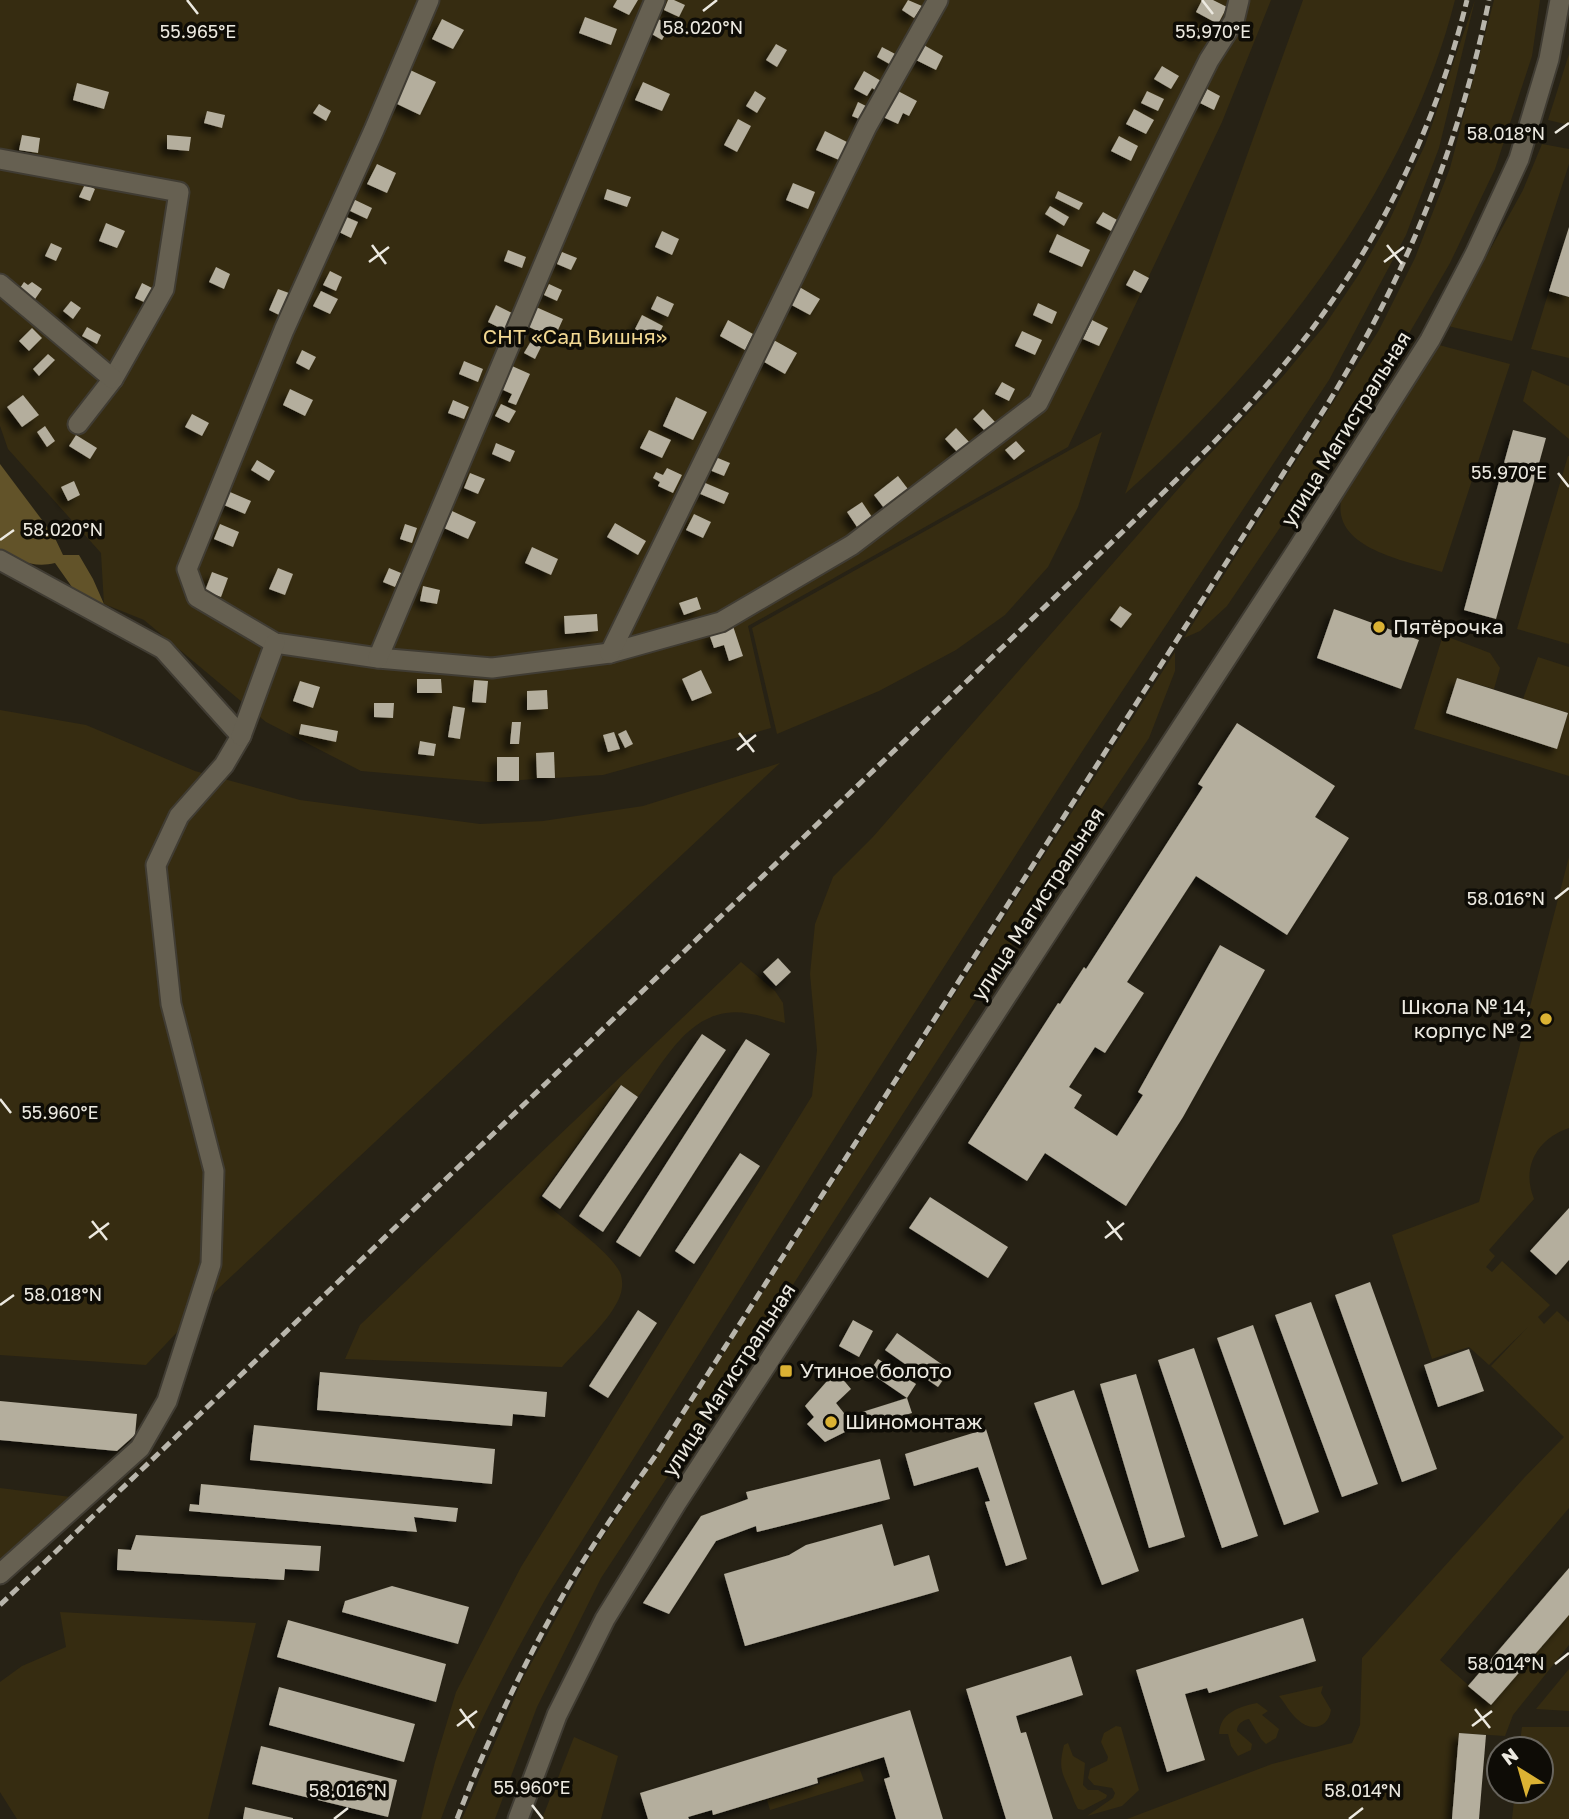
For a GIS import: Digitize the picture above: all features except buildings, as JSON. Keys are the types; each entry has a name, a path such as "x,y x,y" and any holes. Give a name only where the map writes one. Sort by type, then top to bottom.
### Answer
{"street":[{"path":"429,0 284,330 187,569 197,597 275,643 378,658 492,668 610,653 721,622 852,545 1038,402 1209,60 1234,21 1239,0"},
{"path":"378,658 655,0"},
{"path":"610,653 867,126 937,0"},
{"name":"улица Магистральная","path":"518,1819 557,1716 605,1619 677,1502 1304,540 1430,340 1475,254 1519,159 1549,59 1560,0"},
{"path":"0,159 179,192 164,289 113,379 78,424"},
{"path":"0,284 113,379"},
{"path":"0,560 163,649 241,736"},
{"path":"0,1574 140,1448 167,1401 211,1264 214,1171 171,1004 156,865 179,816 225,765 241,736 275,643"}],"green space":[{"name":"СНТ «Сад Вишня»","path":"0,0 1271,0 1222,122 1068,447 748,626 771,728 603,775 489,782 361,771 266,722 144,620 104,604 101,553 8,449 0,426"},
{"path":"1303,0 1455,0 1433,70 1403,139 1367,206 1326,270 1280,331 1231,389 1179,444 1125,494"},
{"path":"1475,0 1439,148 1406,235 1329,380 1085,747 849,1115 546,1598 489,1706 463,1761 441,1819 421,1819 456,1692 521,1567 812,1096 817,1050 810,974 815,924 833,877 872,838 1193,472 1284,375 1325,325 1359,274 1389,221 1425,145"},
{"path":"1494,0 1540,0 1532,56 1495,169 1450,263 1396,356 1227,606 1200,631 1184,638 1379,330 1415,258 1450,168"},
{"path":"1569,54 1569,125 1548,120"},
{"path":"1542,144 1569,149 1569,164 1512,341 1448,326 1523,190"},
{"path":"1549,291 1569,297 1569,358 1531,349"},
{"path":"1439,345 1510,364 1442,572 1393,557 1360,542 1348,531 1342,517 1341,501"},
{"path":"1532,370 1569,386 1569,439 1523,401"},
{"path":"1102,432 1078,507 1048,567 1005,615 956,650 879,691 777,734 752,628"},
{"path":"1569,456 1569,644 1517,629"},
{"path":"1443,635 1490,653 1500,668 1494,689 1457,678 1446,713 1557,748 1568,713 1523,699 1538,657 1569,667 1569,776 1414,729"},
{"path":"1175,652 1175,671 1149,738 1034,910 601,1578 537,1707 495,1819 462,1819 522,1680 590,1557"},
{"path":"0,710 86,725 195,771 300,800 480,824 543,821 643,806 780,763 220,1287 146,1365 0,1355"},
{"path":"1569,857 1569,1128 1548,1139 1540,1147 1529,1176 1534,1199 1489,1250 1495,1256 1486,1267 1492,1272 1502,1261 1550,1305 1538,1317 1544,1324 1557,1311 1569,1322 1569,1508 1440,1660 1491,1705 1569,1615 1569,1645 1513,1715 1505,1735 1459,1733 1452,1819 1127,1819 1272,1764 1352,1743 1360,1725 1362,1658 1564,1437 1491,1366 1528,1327 1489,1365 1469,1347 1432,1359 1392,1235 1479,1202"},
{"path":"741,962 775,991 783,1003 785,1023 733,1012 711,1017 698,1024 665,1058 638,1097 620,1085 539,1198 608,1256 622,1279 620,1295 610,1314 562,1367 345,1359 360,1325"},
{"path":"0,1488 71,1497 0,1560"},
{"path":"60,1612 256,1623 208,1819 17,1819 0,1792 0,1682 22,1666 66,1647"},
{"path":"1569,1669 1569,1711 1536,1709"},
{"path":"1323,1686 1321,1693 1331,1710 1326,1721 1318,1726 1302,1723 1279,1696"},
{"path":"1257,1703 1268,1711 1262,1715 1279,1729 1276,1738 1266,1744 1249,1719 1245,1720 1239,1724 1237,1731 1252,1744 1251,1750 1238,1756 1231,1746 1228,1734 1219,1734 1220,1727 1231,1712"},
{"path":"1116,1726 1121,1727 1139,1790 1122,1806 1087,1816 1113,1798 1115,1793 1112,1788 1094,1785 1088,1778 1090,1769 1107,1761 1108,1757 1101,1742 1104,1733"},
{"path":"1522,1727 1569,1727 1569,1819 1512,1819 1514,1805 1555,1805 1555,1735 1521,1735"},
{"path":"574,1737 618,1756 601,1819 542,1819"},
{"path":"1068,1743 1073,1756 1085,1763 1083,1785 1088,1790 1098,1790 1107,1795 1083,1810 1078,1809 1062,1770 1064,1745"},
{"path":"859,1767 864,1781 770,1810 767,1800 820,1784 819,1780"}],"shaded area":[{"path":"0,464 54,536 63,555 79,555 104,604 79,597 55,563 26,563 0,551"}],"railway":[{"path":"0,1605 1077,576 1208,448 1258,395 1344,284 1396,194 1437,99 1467,0"},
{"path":"457,1819 514,1688 582,1563 658,1452 1327,405 1355,357 1405,260 1426,210 1462,108 1489,0"}],"place":[{"name":"Пятёрочка","path":"1379,627"},
{"name":"Школа № 14, корпус № 2","path":"1546,1019"},
{"name":"Утиное болото","path":"786,1371"},
{"name":"Шиномонтаж","path":"831,1422"}]}
